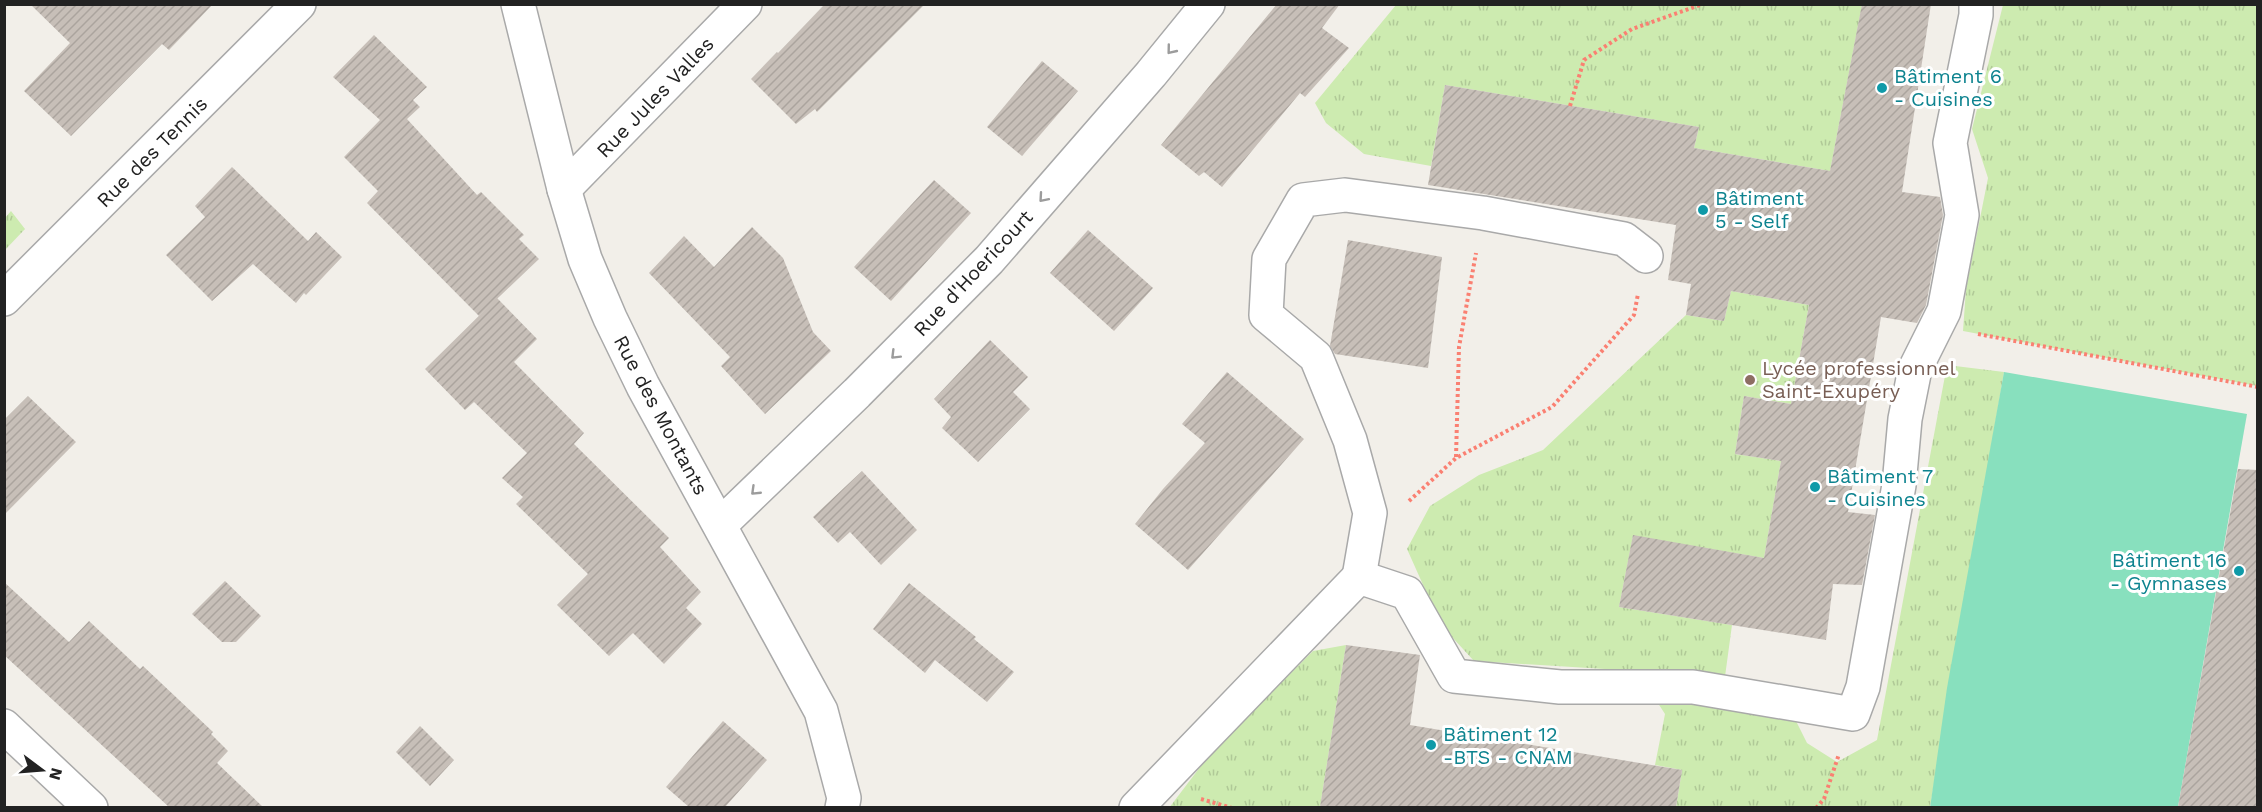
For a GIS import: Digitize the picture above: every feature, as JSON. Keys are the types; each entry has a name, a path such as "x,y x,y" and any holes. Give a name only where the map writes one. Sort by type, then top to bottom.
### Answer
{"street":[{"name":"Rue des Tennis","path":"4,299 299,4"},
{"name":"Rue des Montants","path":"518,4 564,189 585,259 643,386 821,711 849,804"},
{"name":"Rue Jules Valles","path":"564,189 745,4"},
{"name":"Rue d'Hoericourt","path":"720,525 857,393 989,260 1151,74 1208,4"},
{"path":"1359,577 1407,593 1454,676 1560,687 1693,687 1853,714 1863,687 1899,485 1905,419 1916,369 1944,311 1962,215 1950,143 1976,4"},
{"path":"1136,807 1359,577 1370,513 1350,440 1316,357 1266,315 1269,259 1303,200 1345,195 1483,213 1624,239 1646,256"},
{"path":"4,726 91,807"}],"path":[{"path":"1570,106 1584,60 1632,29 1702,4"},
{"path":"1456,458 1459,347 1483,213"},
{"path":"1407,507 1411,498 1456,458 1552,407 1634,315 1646,256"},
{"path":"1944,311 1963,332 2258,387"},
{"path":"1816,807 1824,799 1853,714"}],"green space":[{"path":"1396,5 1862,5 1830,171 1694,148 1699,127 1445,85 1431,166 1364,154 1326,123 1315,103"},
{"path":"2003,5 2257,5 2257,386 1963,331 1966,289 1988,178 1972,129"},
{"path":"11,211 25,229 5,250 5,218"},
{"path":"1731,291 1809,305 1791,404 1744,396 1735,454 1781,461 1764,558 1633,536 1619,607 1732,625 1721,706 1795,719 1807,743 1837,762 1877,740 1947,365 2004,372 1930,807 1676,807 1682,770 1655,765 1665,714 1637,671 1474,661 1441,625 1407,549 1430,506 1479,475 1543,450 1686,315 1724,321"},
{"path":"2004,372 2247,414 2178,807 1930,808 1947,688"},
{"path":"1346,645 1320,807 1169,808 1213,750 1313,651"}],"building":[{"path":"30,4 213,4 169,50 162,44 71,136 24,91 70,43"},
{"path":"825,4 925,4 817,112 815,109 796,124 751,79"},
{"path":"1277,4 1340,4 1322,28 1349,48 1305,97 1300,93 1222,187 1204,172 1199,176 1161,145"},
{"path":"1862,4 1931,4 1902,192 1940,197 1943,215 1926,305 1917,323 1881,317 1848,512 1875,515 1862,585 1833,584 1826,640 1619,607 1633,535 1764,558 1781,461 1735,454 1744,396 1791,404 1809,305 1731,291 1724,321 1686,315 1691,284 1668,280 1676,225 1428,185 1445,85 1699,127 1694,148 1830,171"},
{"path":"374,35 427,87 413,100 420,107 407,119 477,195 481,192 524,235 519,239 539,259 479,316 367,203 378,191 344,157 380,120 333,77"},
{"path":"1042,61 1078,91 1022,156 987,127"},
{"path":"232,167 308,241 316,232 342,257 296,303 253,264 212,301 166,255 205,217 195,206"},
{"path":"934,180 971,213 891,301 854,267"},
{"path":"752,227 783,258 813,332 831,351 765,414 721,366 730,357 649,273 684,236 714,267"},
{"path":"1088,230 1153,288 1114,331 1050,273"},
{"path":"1348,240 1442,257 1428,368 1335,354 1330,346"},
{"path":"497,298 537,339 514,362 584,433 574,444 669,538 660,547 701,592 686,608 702,624 664,664 633,633 609,656 557,605 588,574 516,504 523,497 502,478 527,453 474,402 465,410 425,369"},
{"path":"990,340 1028,377 1013,392 1030,409 978,462 942,428 951,417 934,399"},
{"path":"1227,372 1304,439 1188,570 1135,524 1205,443 1182,424"},
{"path":"28,396 76,442 4,515 4,420"},
{"name":"Bâtiment 16 - Gymnases","path":"2238,469 2258,470 2258,807 2178,807"},
{"path":"862,471 917,530 881,565 850,532 838,543 813,517"},
{"path":"225,581 261,616 236,642 222,642 192,614"},
{"path":"4,582 69,642 89,621 140,669 143,666 213,732 211,734 228,751 217,763 263,807 169,807 4,655"},
{"path":"909,583 976,637 974,639 1014,672 987,702 935,660 925,673 873,629"},
{"name":"Bâtiment 12 -BTS - CNAM","path":"1346,645 1420,655 1410,725 1682,770 1676,807 1320,807"},
{"path":"723,721 767,760 725,807 689,807 666,787"},
{"path":"420,726 454,760 430,786 396,752"}],"place":[{"name":"Bâtiment 6 - Cuisines","path":"1882,88"},
{"name":"Bâtiment 5 - Self","path":"1703,210"},
{"name":"Lycée professionnel Saint-Exupéry","path":"1750,380"},
{"name":"Bâtiment 7 - Cuisines","path":"1815,487"},
{"name":"Bâtiment 16 - Gymnases","path":"2239,571"},
{"name":"Bâtiment 12 -BTS - CNAM","path":"1431,745"}]}
